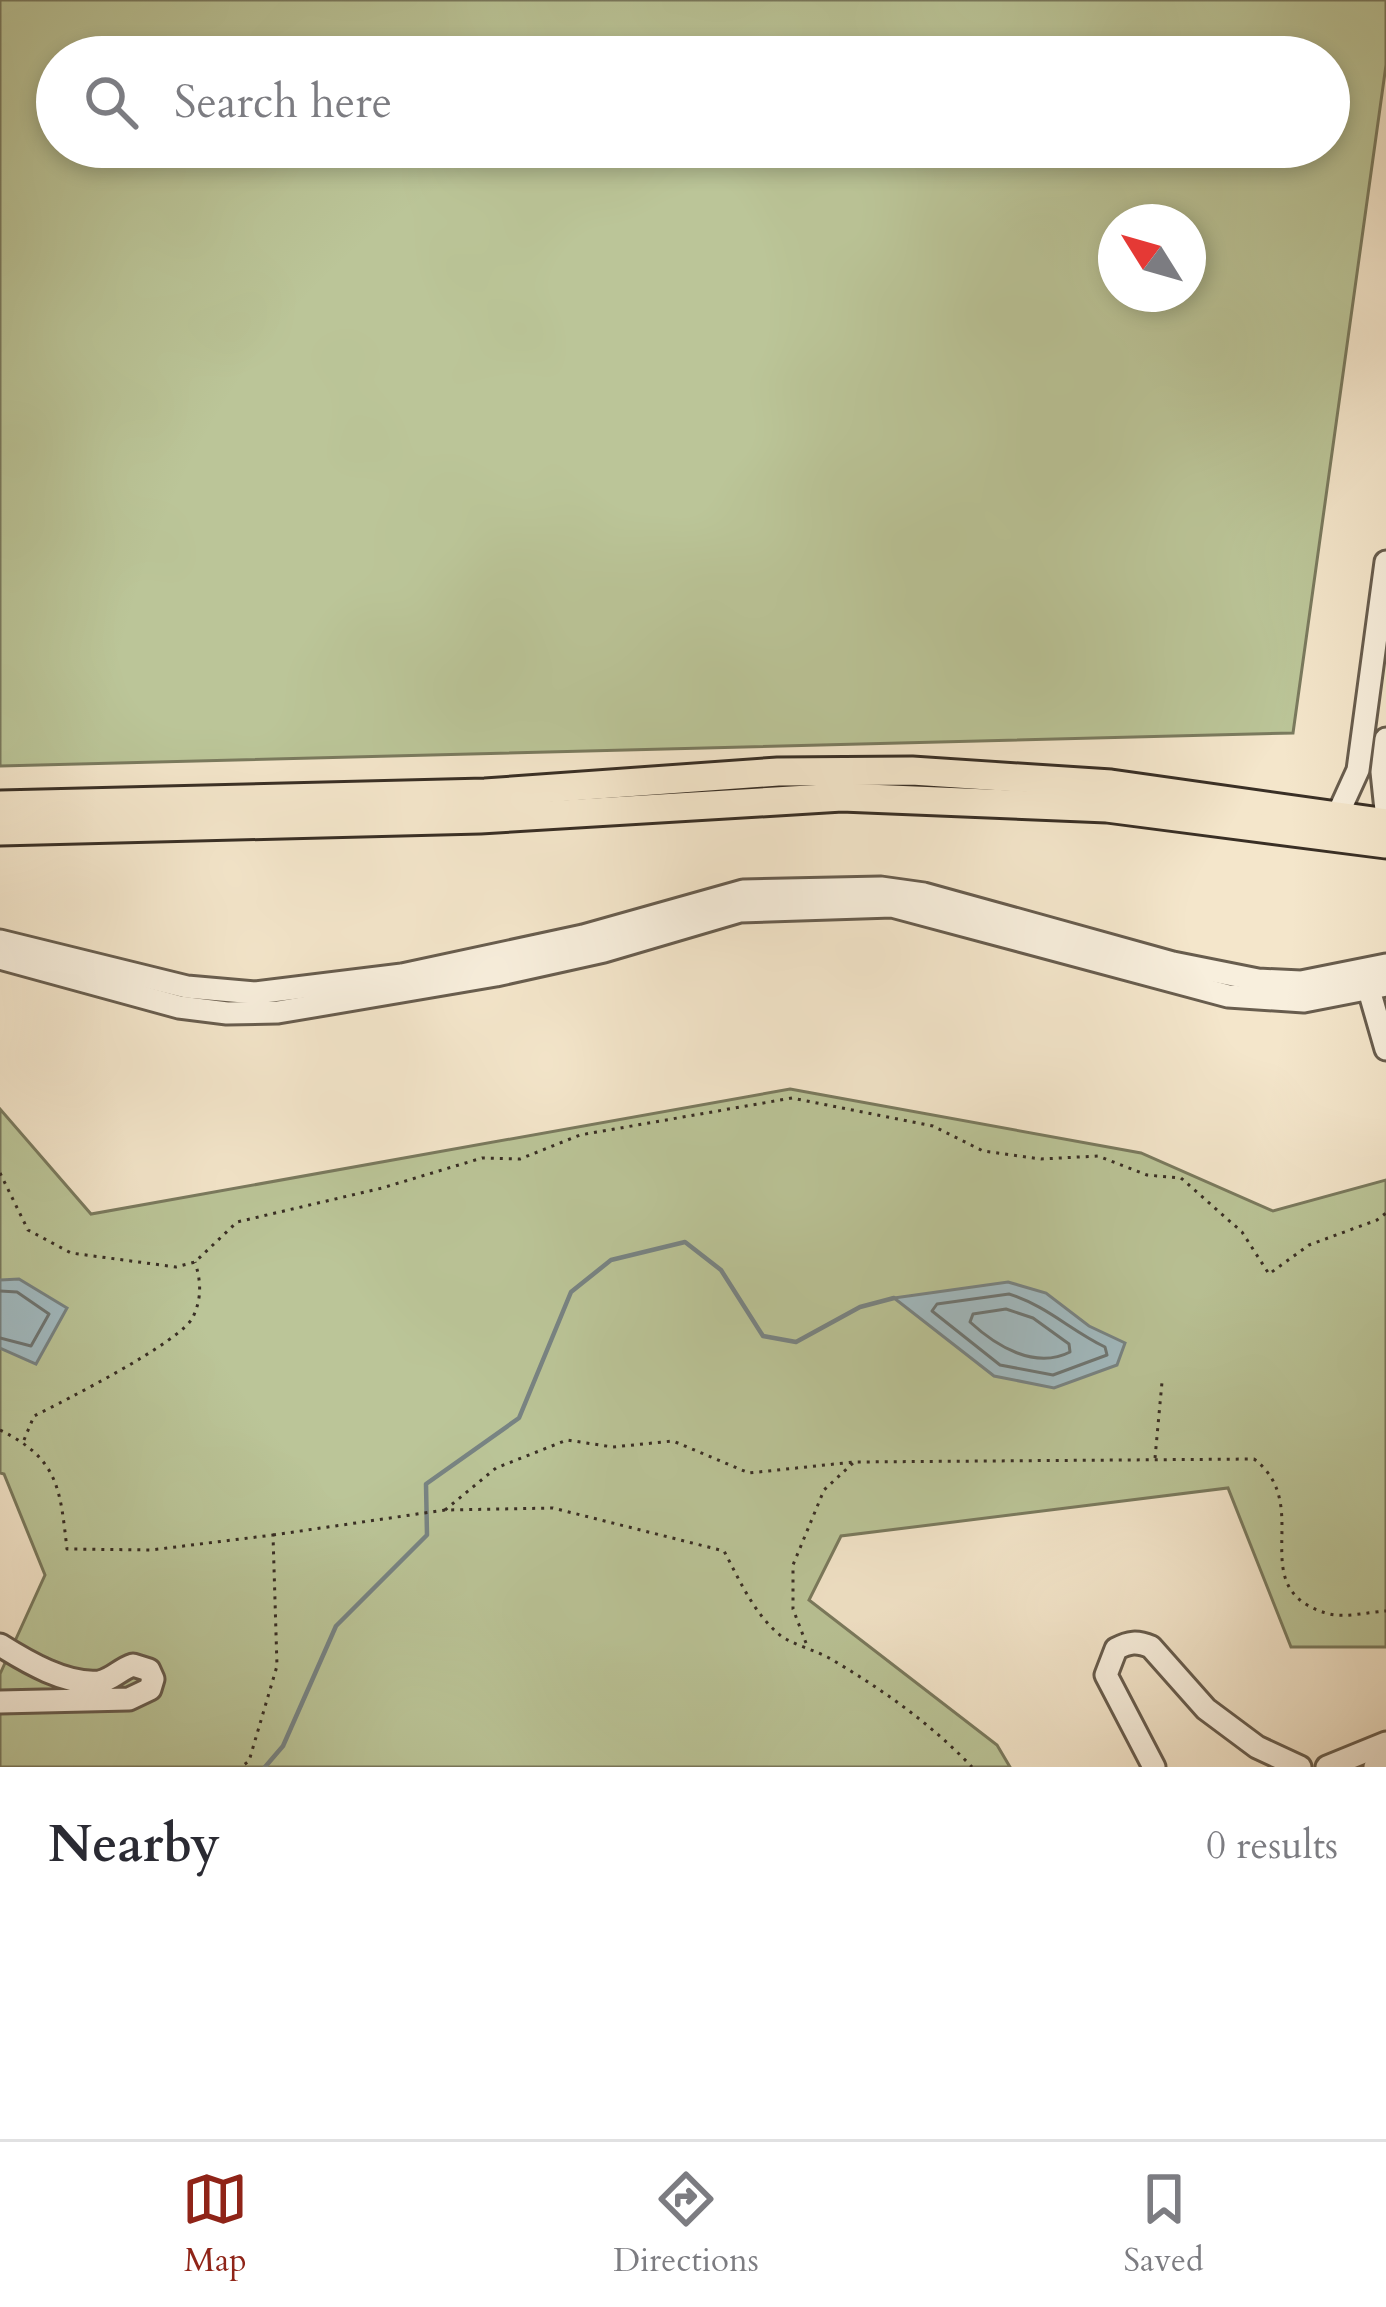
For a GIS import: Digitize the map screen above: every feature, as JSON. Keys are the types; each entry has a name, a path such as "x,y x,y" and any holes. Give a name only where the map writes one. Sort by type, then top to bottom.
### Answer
{"main road":[{"path":"0,805 485,793 778,772 912,771 1111,784 1386,823"},
{"path":"0,831 390,822 776,798 864,797 1129,810 1386,844"}],"street":[{"path":"1337,816 1358,770 1386,562"},
{"path":"1386,739 1382,772 1386,810"},
{"path":"0,958 179,1007 278,1012 496,975 656,926 743,891 880,888 924,894 1236,976 1301,982 1386,965"},
{"path":"0,941 187,987 255,993 402,974 740,911 892,906 1228,996 1304,1001 1377,987 1386,1049"},
{"path":"1154,1767 1106,1675 1116,1649 1127,1643 1151,1647 1206,1709 1257,1747 1300,1767"},
{"path":"0,1702 114,1688 71,1678 4,1651"},
{"path":"1327,1767 1386,1743"},
{"path":"1375,1767 1386,1763"}],"path":[{"path":"0,1173 28,1230 71,1253 176,1267 195,1262 237,1222 382,1188 482,1158 520,1159 580,1135 792,1098 933,1126 983,1151 1041,1160 1098,1156 1147,1174 1181,1178 1242,1232 1269,1274 1309,1245 1386,1213"},
{"path":"24,1442 34,1417 172,1340 192,1320 202,1283 195,1262"},
{"path":"1155,1460 1162,1382"},
{"path":"0,1430 24,1442 43,1460 61,1491 67,1549 152,1550 445,1510 553,1508 724,1551 755,1610 785,1639 808,1645 935,1729 972,1767"},
{"path":"445,1510 496,1468 567,1440 613,1447 673,1441 749,1472 854,1462 1254,1459 1270,1471 1281,1490 1283,1574 1295,1598 1333,1616 1386,1611"},
{"path":"808,1645 793,1609 793,1564 824,1490 854,1462"},
{"path":"241,1767 249,1761 277,1666 273,1535"}],"green space":[{"path":"0,0 1386,0 1386,65 1293,733 0,766"},
{"path":"790,1089 1141,1153 1273,1211 1386,1180 1386,1647 1291,1647 1228,1488 841,1536 809,1600 997,1745 1010,1767 0,1767 0,1674 45,1575 0,1473 0,1109 91,1214"}],"water":[{"path":"19,1279 67,1308 36,1364 0,1348 0,1280"},
{"path":"1008,1282 1046,1293 1089,1326 1125,1343 1117,1365 1054,1388 994,1376 894,1298"}],"waterway":[{"path":"265,1767 283,1746 336,1626 427,1535 426,1484 519,1418 571,1292 611,1260 685,1242 721,1270 763,1336 796,1342 860,1307 894,1298"}]}
